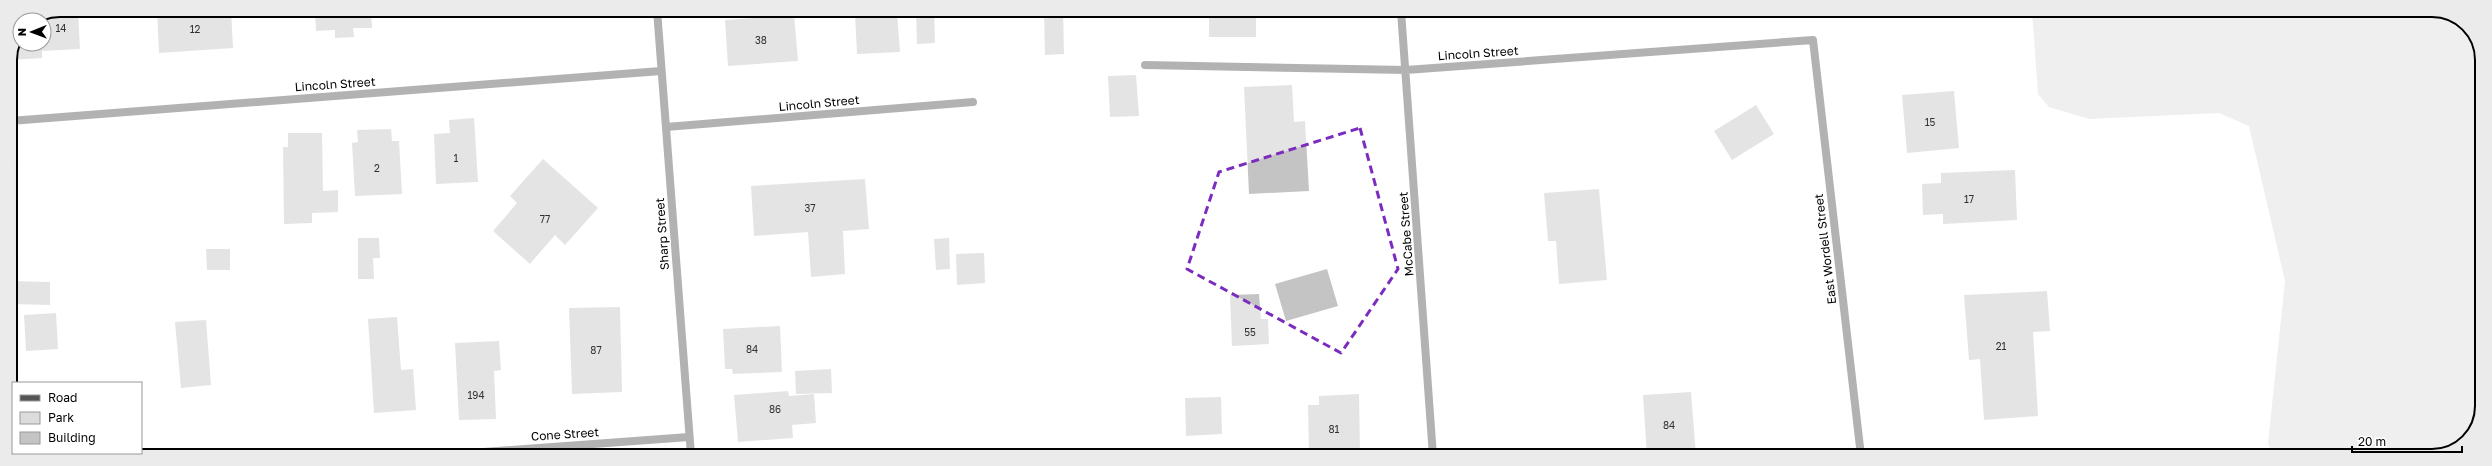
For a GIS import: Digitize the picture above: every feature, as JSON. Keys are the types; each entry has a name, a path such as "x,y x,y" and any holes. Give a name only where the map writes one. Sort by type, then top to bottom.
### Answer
{"street":[{"name":"Sharp Street","path":"657,17 690,449"},
{"name":"McCabe Street","path":"1402,17 1433,449"},
{"name":"Lincoln Street","path":"1145,65 1406,70 1813,40"},
{"name":"East Wordell Street","path":"1813,40 1860,449"},
{"name":"Lincoln Street","path":"17,120 661,71"},
{"name":"Lincoln Street","path":"666,128 973,102"},
{"name":"Cone Street","path":"525,449 689,437"}],"highlighted area":[{"path":"1360,128 1398,269 1341,353 1187,269 1219,172"}],"green space":[{"path":"2032,17 2437,17 2446,19 2460,28 2468,36 2472,44 2475,57 2475,411 2471,425 2466,432 2448,446 2432,449 2270,449 2268,443 2285,281 2249,126 2219,113 2089,119 2049,107 2038,94"}],"building":[{"path":"78,17 80,49 52,50 52,18"},
{"path":"157,17 231,17 233,48 159,53"},
{"path":"315,17 371,17 372,28 353,28 354,37 335,38 335,30 316,31"},
{"path":"766,17 794,17 798,61 728,66 725,20"},
{"path":"855,17 897,17 900,52 857,54"},
{"path":"916,17 934,17 935,43 917,44"},
{"path":"1044,17 1063,17 1064,54 1045,55"},
{"path":"1209,17 1256,17 1256,37 1209,37"},
{"path":"18,52 42,52 42,58 17,60"},
{"path":"1136,75 1139,116 1110,117 1108,76"},
{"path":"1292,85 1294,122 1305,121 1309,191 1249,194 1244,87"},
{"path":"1954,91 1959,148 1907,153 1902,95"},
{"path":"1756,105 1774,134 1732,160 1714,131"},
{"path":"474,118 478,182 436,184 434,134 450,133 449,120"},
{"path":"391,129 392,141 399,141 402,194 355,196 352,143 358,142 357,130"},
{"path":"288,133 322,133 323,191 338,190 338,212 312,213 312,223 284,224 283,147 288,147"},
{"path":"543,159 598,208 565,245 555,235 530,264 493,231 517,203 510,196"},
{"path":"2015,170 2017,220 1943,224 1943,214 1923,215 1922,184 1941,183 1941,173"},
{"path":"865,179 869,229 843,231 845,274 811,277 808,232 754,236 751,186"},
{"path":"1599,189 1607,280 1559,284 1556,241 1548,241 1544,193"},
{"path":"358,238 379,238 380,258 373,258 374,279 358,279"},
{"path":"949,238 950,269 936,270 934,239"},
{"path":"206,249 230,249 230,270 207,270"},
{"path":"984,253 985,283 957,285 956,254"},
{"path":"1327,269 1338,306 1286,321 1275,284"},
{"path":"17,281 50,282 50,305 17,304"},
{"path":"2047,291 2050,331 2033,332 2038,416 1984,420 1980,359 1969,360 1964,295"},
{"path":"1259,294 1261,319 1268,319 1269,344 1232,346 1230,295"},
{"path":"620,307 622,392 572,394 569,308"},
{"path":"56,313 58,349 26,351 24,315"},
{"path":"397,317 401,370 413,369 416,410 374,413 368,319"},
{"path":"206,320 211,385 181,388 175,322"},
{"path":"780,326 782,372 733,374 732,369 725,369 723,329"},
{"path":"499,341 501,370 494,371 496,419 459,420 455,343"},
{"path":"831,369 832,393 796,394 795,371"},
{"path":"788,391 789,396 814,394 816,423 792,425 793,438 738,442 734,395"},
{"path":"1691,392 1695,449 1647,449 1643,395"},
{"path":"1359,394 1360,449 1309,449 1308,405 1319,405 1319,396"},
{"path":"1221,397 1222,434 1186,436 1185,398"}]}
